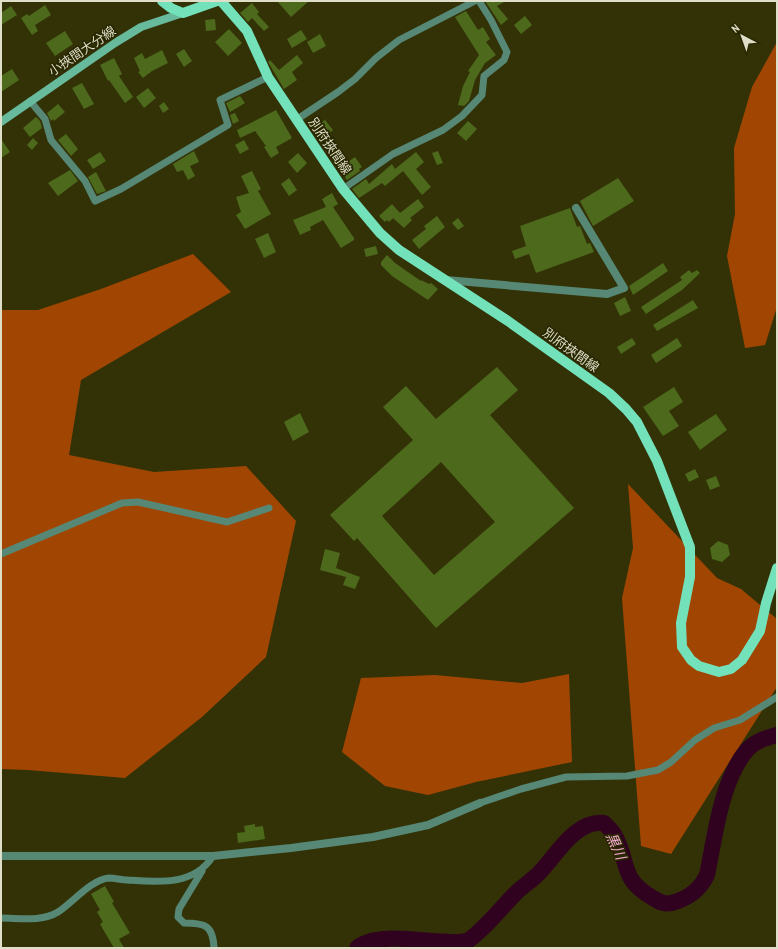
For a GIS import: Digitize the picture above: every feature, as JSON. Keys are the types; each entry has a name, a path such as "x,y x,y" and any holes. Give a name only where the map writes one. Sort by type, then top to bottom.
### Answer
{"main road":[{"path":"162,1 171,8 183,13 217,1"},
{"name":"別府挾間線","path":"221,1 250,36 268,77 343,189 380,233 399,250 508,321 609,393 626,408 637,422 657,460 690,548 689,585 681,623 682,647 690,660 699,666 719,672 731,669 742,660 760,631 766,603 777,568"},
{"name":"小挾間大分線","path":"1,122 114,43 141,27 183,13"}],"street":[{"path":"296,120 338,92 398,40 475,1"},
{"path":"343,189 393,154 443,130 462,116 482,95 484,76 504,60 507,52 491,20 479,1"},
{"path":"30,101 45,119 51,140 85,181 95,201 121,189 228,125 220,100 268,77"},
{"path":"444,280 607,294 624,288 576,208"},
{"path":"1,554 122,503 138,502 227,522 269,508"},
{"path":"1,856 213,856 291,848 373,837 428,825 480,803 521,789 566,777 627,776 658,770 671,762 695,740 714,728 740,720 777,697"},
{"path":"213,856 203,869 179,909 178,917 184,923 201,923 209,929 213,936 214,948"},
{"path":"1,918 38,918 57,912 93,885 108,878 171,881 187,878 203,869"}],"shaded area":[{"path":"777,42 777,307 765,345 745,348 727,256 735,214 734,148 752,87"},
{"path":"193,254 231,292 81,380 69,455 154,472 246,466 296,521 266,657 202,717 125,778 1,769 1,310 38,310 101,289"},
{"path":"628,484 717,578 741,589 777,619 777,687 671,854 641,846 622,598 633,548"},
{"path":"569,674 572,762 476,782 428,795 385,786 342,752 361,678 435,675 522,683"}],"building":[{"path":"277,1 309,1 291,17"},
{"path":"485,1 506,1 497,6 508,19 501,25"},
{"path":"252,3 259,12 257,14 269,27 264,31 252,18 248,22 240,13"},
{"path":"45,5 51,15 35,25 38,31 32,35 21,18 27,14 29,16"},
{"path":"11,6 17,15 1,25 1,13"},
{"path":"466,11 478,30 483,27 490,39 486,42 496,55 485,63 475,80 469,101 464,106 458,105 463,86 470,72 468,71 479,55 455,17"},
{"path":"525,16 532,25 521,34 514,25"},
{"path":"215,19 216,30 206,31 205,20"},
{"path":"229,29 242,43 228,56 215,42"},
{"path":"301,30 307,39 292,48 287,39"},
{"path":"65,31 73,44 55,56 46,43"},
{"path":"320,34 326,46 313,53 307,42"},
{"path":"184,49 192,61 184,67 176,54"},
{"path":"162,50 168,63 152,71 143,78 138,72 140,71 134,58 142,53 145,59"},
{"path":"297,55 303,63 292,72 297,80 284,89 268,62 270,60 279,70"},
{"path":"114,58 122,74 119,76 133,97 125,103 109,80 108,81 100,65"},
{"path":"12,69 19,80 1,92 1,76"},
{"path":"82,83 94,104 84,109 72,88"},
{"path":"148,88 156,98 144,108 136,97"},
{"path":"240,96 245,103 230,112 226,103"},
{"path":"164,102 169,109 163,113 159,106"},
{"path":"58,104 65,112 54,121 53,119 51,121 47,113"},
{"path":"276,110 292,138 276,147 279,153 271,158 264,147 266,146 255,131 240,138 237,130"},
{"path":"235,113 239,121 233,124 230,115"},
{"path":"36,117 40,121 42,128 30,137 23,128"},
{"path":"325,120 333,130 326,136 318,125"},
{"path":"468,121 477,129 466,141 457,133"},
{"path":"66,134 78,149 71,156 58,140"},
{"path":"33,138 38,143 32,150 27,145"},
{"path":"1,139 10,152 1,158"},
{"path":"244,140 249,149 240,154 235,145"},
{"path":"194,151 199,162 190,166 195,176 188,180 183,170 177,172 173,164"},
{"path":"438,151 443,163 437,165 432,153"},
{"path":"100,152 106,161 93,169 87,160"},
{"path":"416,152 424,162 416,169 431,187 422,195 403,171 385,186 382,183 359,198 352,189 366,179 369,184 392,164 395,169"},
{"path":"298,153 307,163 297,173 288,162"},
{"path":"355,157 362,167 359,169 360,171 347,180 339,168"},
{"path":"70,170 78,181 58,196 48,183"},
{"path":"252,171 261,189 258,191 271,214 245,229 236,215 241,212 236,197 249,193 241,176"},
{"path":"96,172 106,191 97,194 88,177"},
{"path":"289,178 297,190 289,196 281,184"},
{"path":"618,178 634,201 593,226 580,201"},
{"path":"332,193 338,204 333,207 354,238 354,240 341,248 323,220 310,227 311,230 300,235 293,220 326,207 322,199"},
{"path":"418,199 424,207 410,218 412,220 404,228 393,218 389,222 387,220 385,222 379,216 392,204 400,213"},
{"path":"570,208 577,227 580,226 587,244 590,243 594,252 536,273 529,254 515,259 512,251 526,246 520,226"},
{"path":"437,216 445,227 419,249 412,240 426,229 424,226"},
{"path":"458,218 464,226 458,230 452,223"},
{"path":"268,233 276,252 264,258 255,239"},
{"path":"376,246 378,254 366,257 364,249"},
{"path":"387,255 395,263 421,281 429,284 431,283 438,289 428,300 392,276 381,265 381,262"},
{"path":"663,263 668,271 633,295 629,286"},
{"path":"689,270 692,273 697,270 700,273 682,290 646,314 641,307 682,280 680,277"},
{"path":"625,297 631,311 620,316 614,303"},
{"path":"693,300 698,308 657,331 653,325"},
{"path":"632,338 636,344 621,354 617,347"},
{"path":"677,338 682,346 656,363 651,355"},
{"path":"497,367 518,390 490,415 574,508 436,628 357,538 354,541 330,515 413,440 383,407 406,386 436,419","holes":["441,462 495,522 434,575 382,516"]},
{"path":"674,387 683,402 669,411 679,426 663,436 643,407"},
{"path":"300,413 309,432 293,441 284,422"},
{"path":"716,414 727,430 700,450 688,432"},
{"path":"695,469 699,477 689,482 685,474"},
{"path":"716,476 720,486 710,490 706,480"},
{"path":"718,541 728,545 730,555 722,562 712,559 710,548"},
{"path":"325,549 340,553 336,568 360,577 355,589 343,585 346,577 320,570"},
{"path":"255,824 255,827 263,826 265,839 238,843 237,833 245,832 244,826"},
{"path":"105,886 114,902 112,903 130,933 119,939 124,948 114,948 100,924 103,922 97,912 100,910 91,894"}],"waterway":[{"name":"黒川","path":"357,948 368,942 382,939 446,942 469,940 487,924 517,892 537,875 566,841 584,827 593,824 604,823 614,834 630,877 642,891 662,903 671,903 683,899 696,891 707,875 720,810 725,793 738,762 747,750 754,744 777,735"}]}
